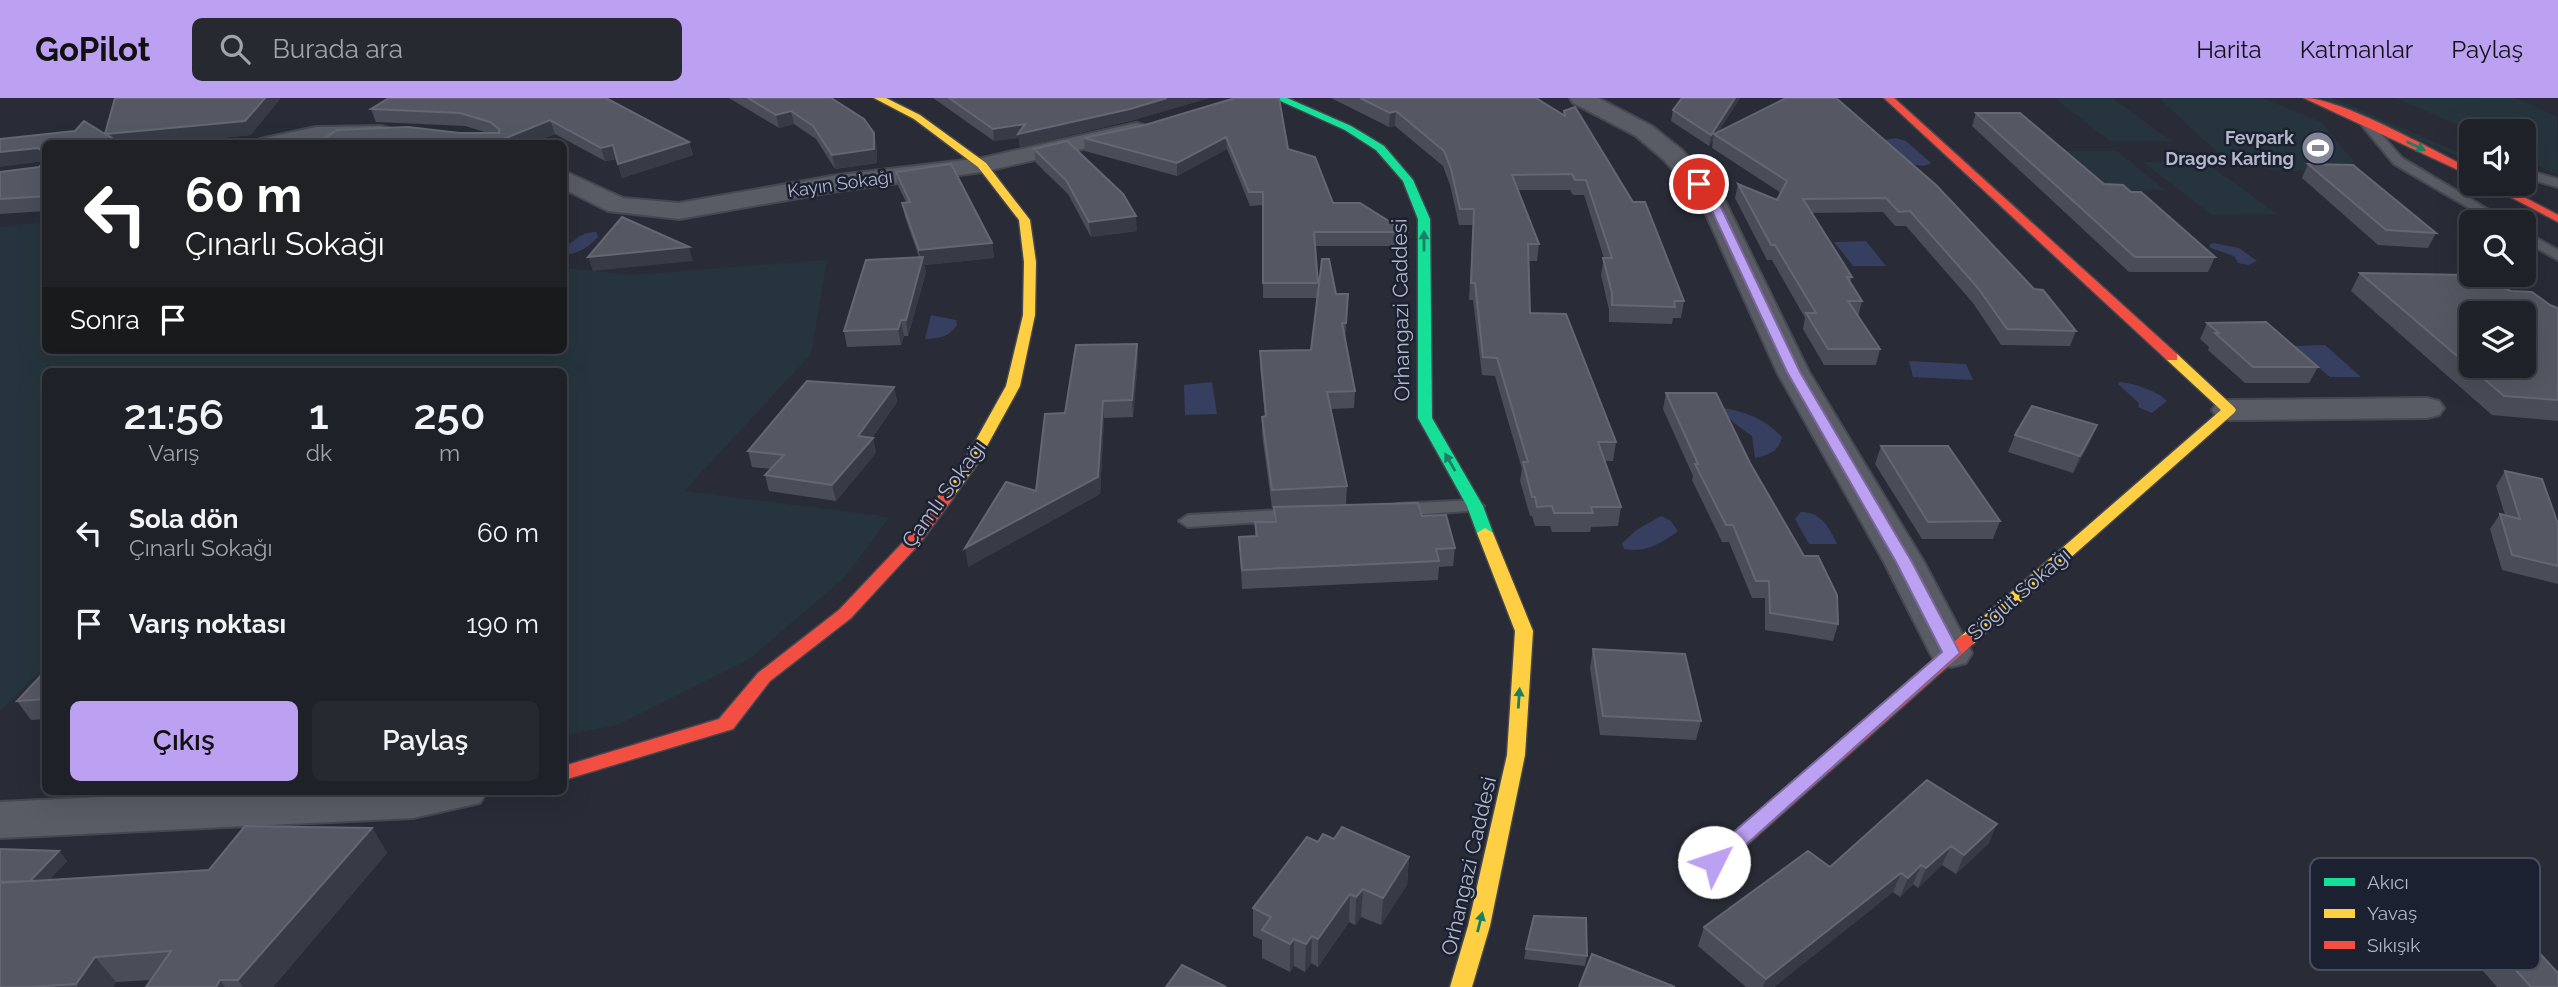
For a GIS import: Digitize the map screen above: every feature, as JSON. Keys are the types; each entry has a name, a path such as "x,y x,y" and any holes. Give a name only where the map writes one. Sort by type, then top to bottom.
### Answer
{"main road":[{"name":"Çamlı Sokağı","path":"567,772 726,724 764,677 845,614 914,540 969,466 1013,386 1029,315 1030,262 1024,220 982,165 918,117 879,98"},
{"name":"Orhangazi Caddesi","path":"1279,98 1359,134 1380,148 1408,180 1424,219 1425,418 1475,506 1524,631 1516,755 1479,926 1461,987"},
{"path":"1889,98 2229,410"},
{"path":"2309,98 2364,121 2459,167"},
{"path":"2536,177 2558,186"},
{"path":"2514,196 2558,219"},
{"name":"Söğüt Sokağı","path":"1714,862 2229,410"}],"street":[{"path":"1581,98 1644,131 1673,155 1712,199 1793,372 1904,562 1951,653"},
{"name":"Kayın Sokağı","path":"567,180 617,205 679,211 838,183 982,165 1163,122"},
{"path":"288,140 316,134 400,133"},
{"path":"2229,410 2427,408"},
{"path":"0,820 413,800 441,795"}],"lane":[{"path":"2364,121 2398,161 2482,210"},
{"path":"2536,242 2558,256"},
{"path":"1380,511 1475,506"},
{"path":"1188,521 1311,514"}],"shaded area":[{"path":"2054,98 2112,98 2171,141 2110,141"},
{"path":"2159,98 2262,98 2321,122 2363,173 2272,170 2219,154"},
{"path":"2322,98 2333,98 2459,153 2459,157"},
{"path":"2396,98 2516,98 2557,117 2558,176 2536,164 2536,119 2459,119 2459,125"},
{"path":"2065,151 2117,151 2165,190 2110,190"},
{"path":"2204,161 2277,214 2212,215 2143,162"},
{"path":"42,222 42,354 567,354 567,268 633,275 827,260 811,354 684,491 889,517 846,576 749,659 617,725 567,734 567,368 42,368 42,669 0,711 0,227"}],"water":[{"path":"1896,138 1906,141 1931,163 1911,163 1879,141"},
{"path":"596,232 598,237 578,251 567,255 567,244 584,234"},
{"path":"1866,241 1886,266 1853,266 1834,242"},
{"path":"2213,243 2239,248 2257,261 2248,265 2238,263 2234,256 2211,248 2209,245"},
{"path":"931,315 956,320 957,325 947,335 925,339"},
{"path":"2325,345 2361,377 2330,377 2293,346"},
{"path":"1909,361 1966,364 1973,380 1913,377"},
{"path":"1212,382 1217,414 1185,415 1184,385"},
{"path":"2119,382 2145,388 2167,401 2152,413 2138,407 2139,403 2118,384"},
{"path":"1720,408 1746,414 1769,426 1782,437 1776,449 1755,458 1752,436"},
{"path":"1801,512 1819,518 1837,544 1809,544 1795,519"},
{"path":"1661,516 1671,521 1678,531 1652,546 1639,550 1624,549 1622,543 1638,529"}],"building":[{"path":"115,98 265,98 245,121 106,134 115,140 42,140 42,196 0,199 0,172 39,167 41,150 38,148 0,152 0,139 75,131 84,121 105,134"},
{"path":"389,98 606,98 689,142 618,164 613,145 601,148 550,120 501,140 322,140 337,130 408,127 460,133 499,133 499,129 490,122 460,113 371,109"},
{"path":"748,98 831,98 864,119 874,133 874,149 832,155 813,126 791,111 776,115"},
{"path":"949,98 1167,98 1018,134 1025,124 993,129"},
{"path":"1235,98 1279,98 1288,149 1315,157 1333,203 1360,203 1406,232 1314,232 1318,283 1263,283 1263,192 1249,192 1226,137 1177,163 1084,138 1145,125"},
{"path":"1360,98 1536,98 1565,116 1564,111 1575,107 1633,202 1645,202 1684,301 1674,301 1675,307 1612,305 1612,293 1603,258 1612,258 1586,180 1575,180 1572,174 1512,175 1539,244 1528,244 1530,313 1566,314 1616,442 1598,442 1621,507 1591,507 1593,513 1554,513 1552,506 1537,507 1523,462 1528,462 1497,358 1483,357 1475,283 1471,283 1474,209 1460,209 1444,151 1396,111 1390,113"},
{"path":"1682,98 1735,98 1711,135 1673,110"},
{"path":"1786,98 1836,98 1936,185 2034,289 2043,290 2076,331 2007,329 1978,288 1910,211 1899,212 1886,198 1803,199 1852,277 1847,277 1862,301 1848,301 1880,349 1828,349 1806,313 1816,313 1775,245 1771,245 1738,184 1777,200 1787,181 1714,134"},
{"path":"1976,113 2020,113 2104,184 2123,185 2131,192 2141,192 2215,257 2135,257"},
{"path":"1067,141 1123,194 1136,216 1089,222 1066,180 1034,149"},
{"path":"951,164 992,243 919,250 902,203 910,202 896,172"},
{"path":"2308,164 2353,165 2436,233 2386,230"},
{"path":"622,217 689,247 588,257"},
{"path":"923,257 906,320 901,320 898,329 844,331 866,260"},
{"path":"1322,259 1329,259 1336,294 1348,294 1346,323 1342,323 1355,391 1327,392 1347,486 1272,490 1262,417 1266,416 1260,351 1311,350"},
{"path":"2360,273 2459,275 2459,287 2500,287 2511,291 2532,292 2558,308 2558,400 2504,396 2483,378 2536,378 2536,301 2459,301 2459,358"},
{"path":"2266,322 2318,367 2253,367 2207,323"},
{"path":"1137,344 1132,400 1103,401 1098,477 965,548 1006,482 1036,491 1045,414 1065,413 1076,345"},
{"path":"807,381 894,387 858,436 873,438 832,485 765,475 784,455 748,451"},
{"path":"1666,393 1716,393 1750,463 1804,556 1818,556 1837,595 1838,624 1770,613 1769,581 1756,581 1733,525 1726,525 1695,464 1698,464"},
{"path":"2032,406 2097,425 2080,456 2015,435"},
{"path":"1881,446 1948,446 2000,521 1928,522"},
{"path":"2505,471 2542,479 2558,524 2558,566 2512,555 2500,514 2520,519"},
{"path":"1418,503 1422,516 1446,515 1455,548 1436,549 1439,561 1242,570 1239,537 1257,536 1255,522 1276,522 1274,507"},
{"path":"1593,649 1685,654 1701,721 1603,716"},
{"path":"42,674 42,699 17,701"},
{"path":"1927,780 1997,824 1964,855 1951,846 1926,868 1921,865 1908,878 1901,873 1766,979 1704,927 1808,851 1830,867"},
{"path":"245,826 372,828 238,980 220,980 216,987 146,987 171,951 95,957 76,984 0,987 0,883 209,870"},
{"path":"1342,827 1409,857 1383,898 1363,889 1356,897 1350,894 1318,939 1312,936 1306,944 1294,939 1290,944 1262,930 1271,917 1253,908 1307,837 1318,842 1323,834 1334,839"},
{"path":"0,849 59,851 30,881 0,882"},
{"path":"1534,916 1586,918 1587,956 1526,949"},
{"path":"1592,954 1675,987 1579,987"},
{"path":"2540,954 2558,973 2558,987 2531,987 2516,970 2540,970"},
{"path":"1182,965 1226,987 1166,987"}],"traffic: fast":[{"path":"1279,98 1348,128 1380,148 1408,180 1424,219 1425,418 1475,506 1485,533"}],"traffic: slow":[{"path":"879,98 917,117 982,165 1024,220 1030,262 1029,315 1013,386 969,466 946,497"},
{"path":"1967,640 2229,410 2172,357"},
{"path":"1461,987 1479,926 1516,755 1524,631 1485,533"}],"traffic: jam":[{"path":"1889,98 2172,357"},
{"path":"2309,98 2364,121 2459,167"},
{"path":"2514,196 2558,219"},
{"path":"567,772 726,724 764,677 845,614 914,540 946,497"},
{"path":"1714,862 1967,640"}],"place":[{"name":"Fevpark Dragos Karting","path":"2318,148"}],"route":[{"path":"1699,184 1712,199 1793,372 1904,562 1951,653 1714,862"}]}
